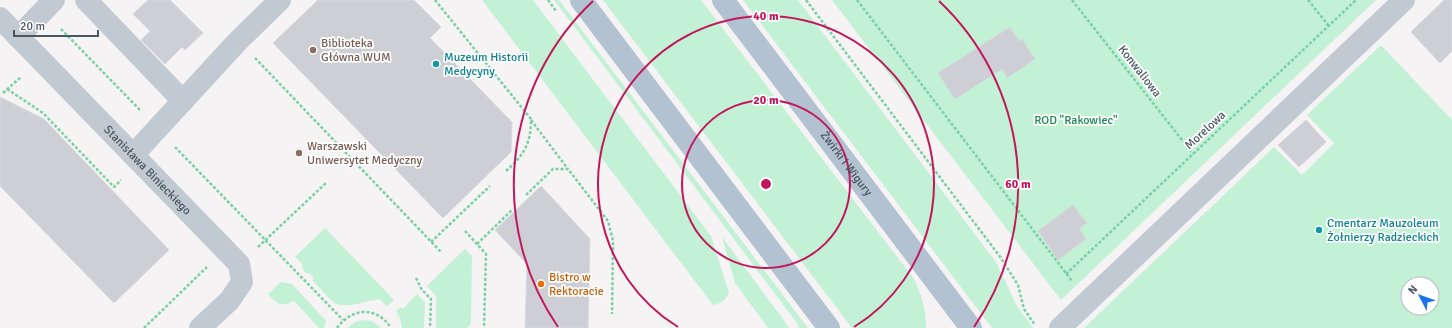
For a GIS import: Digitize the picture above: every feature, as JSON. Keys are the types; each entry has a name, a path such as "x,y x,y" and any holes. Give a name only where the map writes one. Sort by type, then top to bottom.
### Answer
{"main road":[{"path":"581,0 829,328"},
{"name":"Żwirki i Wigury","path":"723,0 971,328"}],"lane":[{"path":"86,0 183,101"},
{"path":"133,155 238,41 280,0"},
{"path":"1060,328 1404,0"},
{"path":"18,37 49,5"},
{"name":"Stanisława Binieckiego","path":"0,18 239,264 242,282 230,300 200,328"}],"path":[{"path":"435,0 531,120 608,221 613,241 612,314"},
{"path":"806,0 1001,258 1018,285 1024,309 1037,327"},
{"name":"Morelowa","path":"858,0 1066,274 1356,0"},
{"name":"Konwaliowa","path":"1072,0 1193,154"},
{"path":"1308,0 1329,26"},
{"path":"49,5 157,128 343,320"},
{"path":"238,41 442,253"},
{"path":"4,93 22,76"},
{"path":"7,89 43,113 114,187 123,178"},
{"path":"504,172 526,149 530,138 531,120"},
{"path":"526,195 554,169 568,169"},
{"path":"255,249 326,183"},
{"path":"431,242 490,186"},
{"path":"477,244 513,209"},
{"path":"465,231 486,254 484,328"},
{"path":"144,328 208,266"},
{"path":"416,278 422,290 431,299 430,328"},
{"path":"337,328 343,320 358,312 376,313 389,324 390,328"}],"green space":[{"path":"482,0 533,0 711,236 729,293 726,298 713,305"},
{"path":"554,0 559,0 808,328 799,328 797,323"},
{"path":"603,0 701,0 914,279 923,303 926,328 852,328"},
{"path":"743,0 798,0 996,262 1017,306 1033,328 992,328"},
{"name":"ROD \"Rakowiec\"","path":"832,0 1376,0 1061,300"},
{"name":"Cmentarz Mauzoleum Żołnierzy Radzieckich","path":"1381,45 1452,120 1452,328 1084,328 1274,147 1302,175 1334,143 1307,115"},
{"path":"325,228 394,300 387,306 379,299 357,304 340,305 335,303 327,296 312,280 314,278 309,273 307,274 302,268 303,265 295,257"},
{"path":"722,237 789,328 768,328 735,283"},
{"path":"465,249 472,256 471,324 467,328 436,328 436,296 427,286"},
{"path":"281,282 292,284 326,321 324,328 319,328 294,301 286,304 280,304 271,298 268,294"},
{"path":"417,294 425,302 424,328 402,328 400,318 396,311 401,307 403,309"},
{"path":"363,320 372,321 381,328 348,328 355,322"}],"building":[{"path":"148,0 170,0 203,33 185,50 182,47 165,64 141,40 150,31 133,14"},
{"path":"318,0 414,0 441,27 430,38 512,122 511,152 443,218 273,43"},
{"path":"1444,0 1452,0 1452,51 1440,63 1411,32"},
{"path":"1010,27 1019,41 1022,39 1035,59 1007,78 1002,69 955,99 938,73"},
{"path":"0,97 44,119 169,250 114,303 0,186"},
{"path":"1306,120 1326,142 1299,167 1278,145"},
{"path":"541,186 590,239 588,328 525,328 527,264 495,230"},
{"path":"1073,205 1087,223 1079,229 1086,239 1058,260 1038,231"}],"place":[{"name":"Biblioteka Główna WUM","path":"313,50"},
{"name":"Muzeum Historii Medycyny","path":"436,64"},
{"name":"Warszawski Uniwersytet Medyczny","path":"299,153"},
{"name":"Cmentarz Mauzoleum Żołnierzy Radzieckich","path":"1319,230"},
{"name":"Bistro w Rektoracie","path":"541,284"}]}
